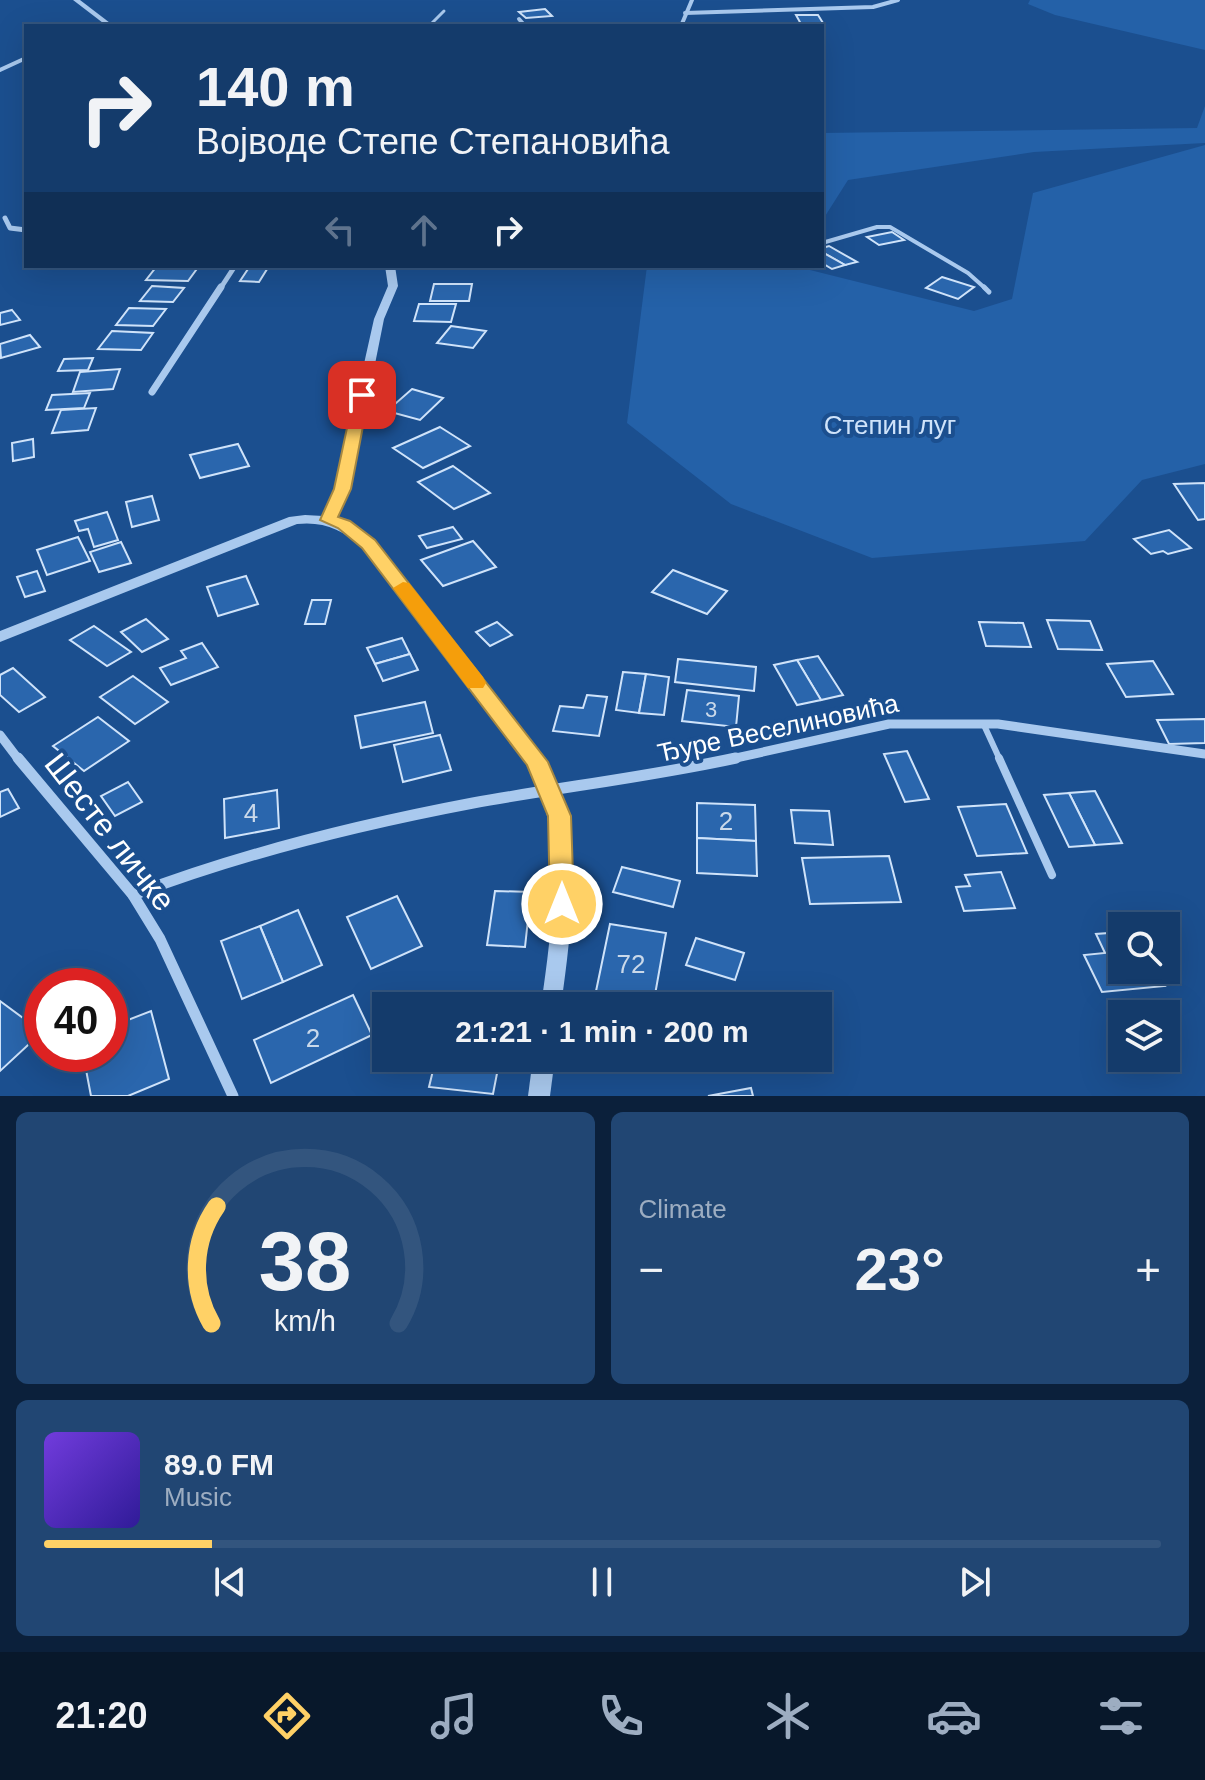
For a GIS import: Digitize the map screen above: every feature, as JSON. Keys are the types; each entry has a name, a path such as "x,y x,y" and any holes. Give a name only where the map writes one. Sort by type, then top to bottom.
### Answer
{"street":[{"path":"76,0 108,24"},
{"path":"682,24 692,0"},
{"path":"685,13 873,7 898,0"},
{"path":"519,19 523,24"},
{"path":"0,70 24,59"},
{"path":"5,218 10,228 24,230"},
{"path":"152,392 234,268"},
{"path":"328,520 343,489 379,319 393,286 390,268"},
{"path":"0,637 281,525 303,519 344,524 368,544 537,762 552,793 559,816 562,867 562,930 553,992"},
{"name":"Ђуре Веселиновића","path":"133,895 212,865 335,833 474,803 552,793 717,763 889,724 983,723 1205,754"},
{"name":"Шесте личке","path":"0,735 68,822 133,895 160,939 233,1096"},
{"path":"539,1096 542,1072"}],"lane":[{"path":"431,24 444,11"},
{"path":"824,242 877,227 890,227 968,273 989,292"},
{"path":"983,723 1052,875"}],"green space":[{"path":"1030,0 1205,0 1205,50 1055,15 1028,4"},
{"path":"1205,106 1205,143 1034,152 848,180 824,218 824,133 1197,128"},
{"name":"Степин луг","path":"1205,145 1205,464 1142,480 1085,541 872,558 731,504 627,423 647,268 802,268 974,311 1012,299 1033,193"}],"building":[{"path":"545,9 552,16 526,18 519,12"},
{"path":"796,15 818,15 823,23 801,24"},
{"path":"892,232 904,240 879,245 867,237"},
{"path":"829,246 857,262 845,265 824,253 824,247"},
{"path":"824,253 845,265 832,269 824,264"},
{"path":"155,268 198,268 188,281 146,280"},
{"path":"249,268 268,268 259,282 240,281"},
{"path":"942,277 974,287 958,299 926,288"},
{"path":"434,284 472,284 469,301 430,301"},
{"path":"152,286 184,288 173,302 140,301"},
{"path":"419,304 456,304 451,322 414,321"},
{"path":"129,308 166,309 153,326 116,325"},
{"path":"12,310 20,320 0,325 0,313"},
{"path":"451,326 486,331 473,348 437,343"},
{"path":"112,331 153,333 141,350 98,349"},
{"path":"30,335 40,347 1,358 0,344"},
{"path":"93,358 88,370 58,371 64,359"},
{"path":"120,369 113,389 73,392 80,372"},
{"path":"412,389 443,398 420,420 387,411"},
{"path":"90,393 84,408 46,410 52,395"},
{"path":"96,408 88,430 52,433 61,410"},
{"path":"440,427 470,446 423,468 393,448"},
{"path":"33,439 34,457 13,461 12,443"},
{"path":"238,444 249,466 200,478 190,455"},
{"path":"453,466 490,493 454,509 418,482"},
{"path":"1205,483 1205,519 1198,520 1174,484"},
{"path":"152,496 159,520 132,527 126,502"},
{"path":"107,512 118,540 94,547 88,529 79,531 75,521"},
{"path":"453,527 462,539 427,548 419,536"},
{"path":"1169,530 1191,548 1168,554 1163,551 1151,554 1134,539"},
{"path":"78,537 90,561 47,575 37,550"},
{"path":"473,541 496,567 443,586 421,560"},
{"path":"121,542 131,563 99,572 90,552"},
{"path":"673,570 727,591 707,614 652,592"},
{"path":"37,571 45,591 25,597 17,577"},
{"path":"246,576 258,604 218,616 207,587"},
{"path":"312,600 331,600 325,624 305,624"},
{"path":"146,619 168,639 142,652 121,632"},
{"path":"1047,620 1090,621 1102,650 1058,649"},
{"path":"497,622 512,635 490,646 476,632"},
{"path":"979,622 1023,623 1031,647 986,646"},
{"path":"94,626 131,652 107,666 70,640"},
{"path":"402,638 410,654 375,664 367,648"},
{"path":"202,643 218,667 171,685 160,668 186,658 181,651"},
{"path":"410,654 418,670 383,681 375,664"},
{"path":"818,656 843,695 821,700 797,660"},
{"path":"678,659 756,667 754,691 675,682"},
{"path":"797,660 821,700 797,705 774,665"},
{"path":"1153,661 1173,694 1126,697 1107,664"},
{"path":"13,668 45,697 19,712 0,695 0,675"},
{"path":"623,672 646,674 639,713 616,710"},
{"path":"646,674 669,677 664,715 639,713"},
{"path":"133,676 168,702 135,724 100,697"},
{"path":"687,690 739,696 736,727 682,721"},
{"path":"587,695 607,697 599,736 553,731 560,706 583,708"},
{"path":"425,702 433,733 361,748 355,716"},
{"path":"98,717 129,741 84,771 53,746"},
{"path":"1205,719 1205,743 1169,744 1157,720"},
{"path":"440,735 451,770 403,782 394,745"},
{"path":"907,751 929,799 905,802 884,754"},
{"path":"128,782 142,802 115,816 101,796"},
{"path":"8,789 19,808 0,817 0,792"},
{"path":"277,790 279,828 225,838 224,799"},
{"path":"1095,791 1122,843 1095,845 1069,793"},
{"path":"1069,793 1095,845 1069,847 1044,795"},
{"path":"697,803 755,805 756,841 697,838"},
{"path":"1006,804 1027,853 977,856 958,807"},
{"path":"791,810 829,811 833,845 795,843"},
{"path":"697,838 756,841 757,876 697,873"},
{"path":"889,856 901,902 810,904 802,858"},
{"path":"622,867 680,881 673,907 613,892"},
{"path":"1001,872 1015,908 964,911 956,887 970,886 965,875"},
{"path":"495,891 531,892 525,947 487,945"},
{"path":"397,896 422,946 371,969 347,917"},
{"path":"298,910 322,965 283,982 260,926"},
{"path":"610,924 666,933 655,992 596,992"},
{"path":"260,926 283,982 242,999 221,941"},
{"path":"1108,933 1108,984 1165,986 1102,992 1084,955 1105,953 1096,934"},
{"path":"696,938 744,953 735,980 686,965"},
{"path":"353,995 372,1035 271,1083 254,1040"},
{"path":"0,1001 24,1019 24,1049 0,1071"},
{"path":"151,1011 169,1079 128,1096 91,1096 86,1072 128,1072 128,1020"},
{"path":"433,1072 497,1072 493,1094 429,1087"},
{"path":"751,1088 753,1096 708,1096"}],"slow traffic":[{"path":"403,588 476,683"}],"route":[{"path":"362,395 343,489 328,520 344,524 368,544 537,762 559,816 562,904"}]}
